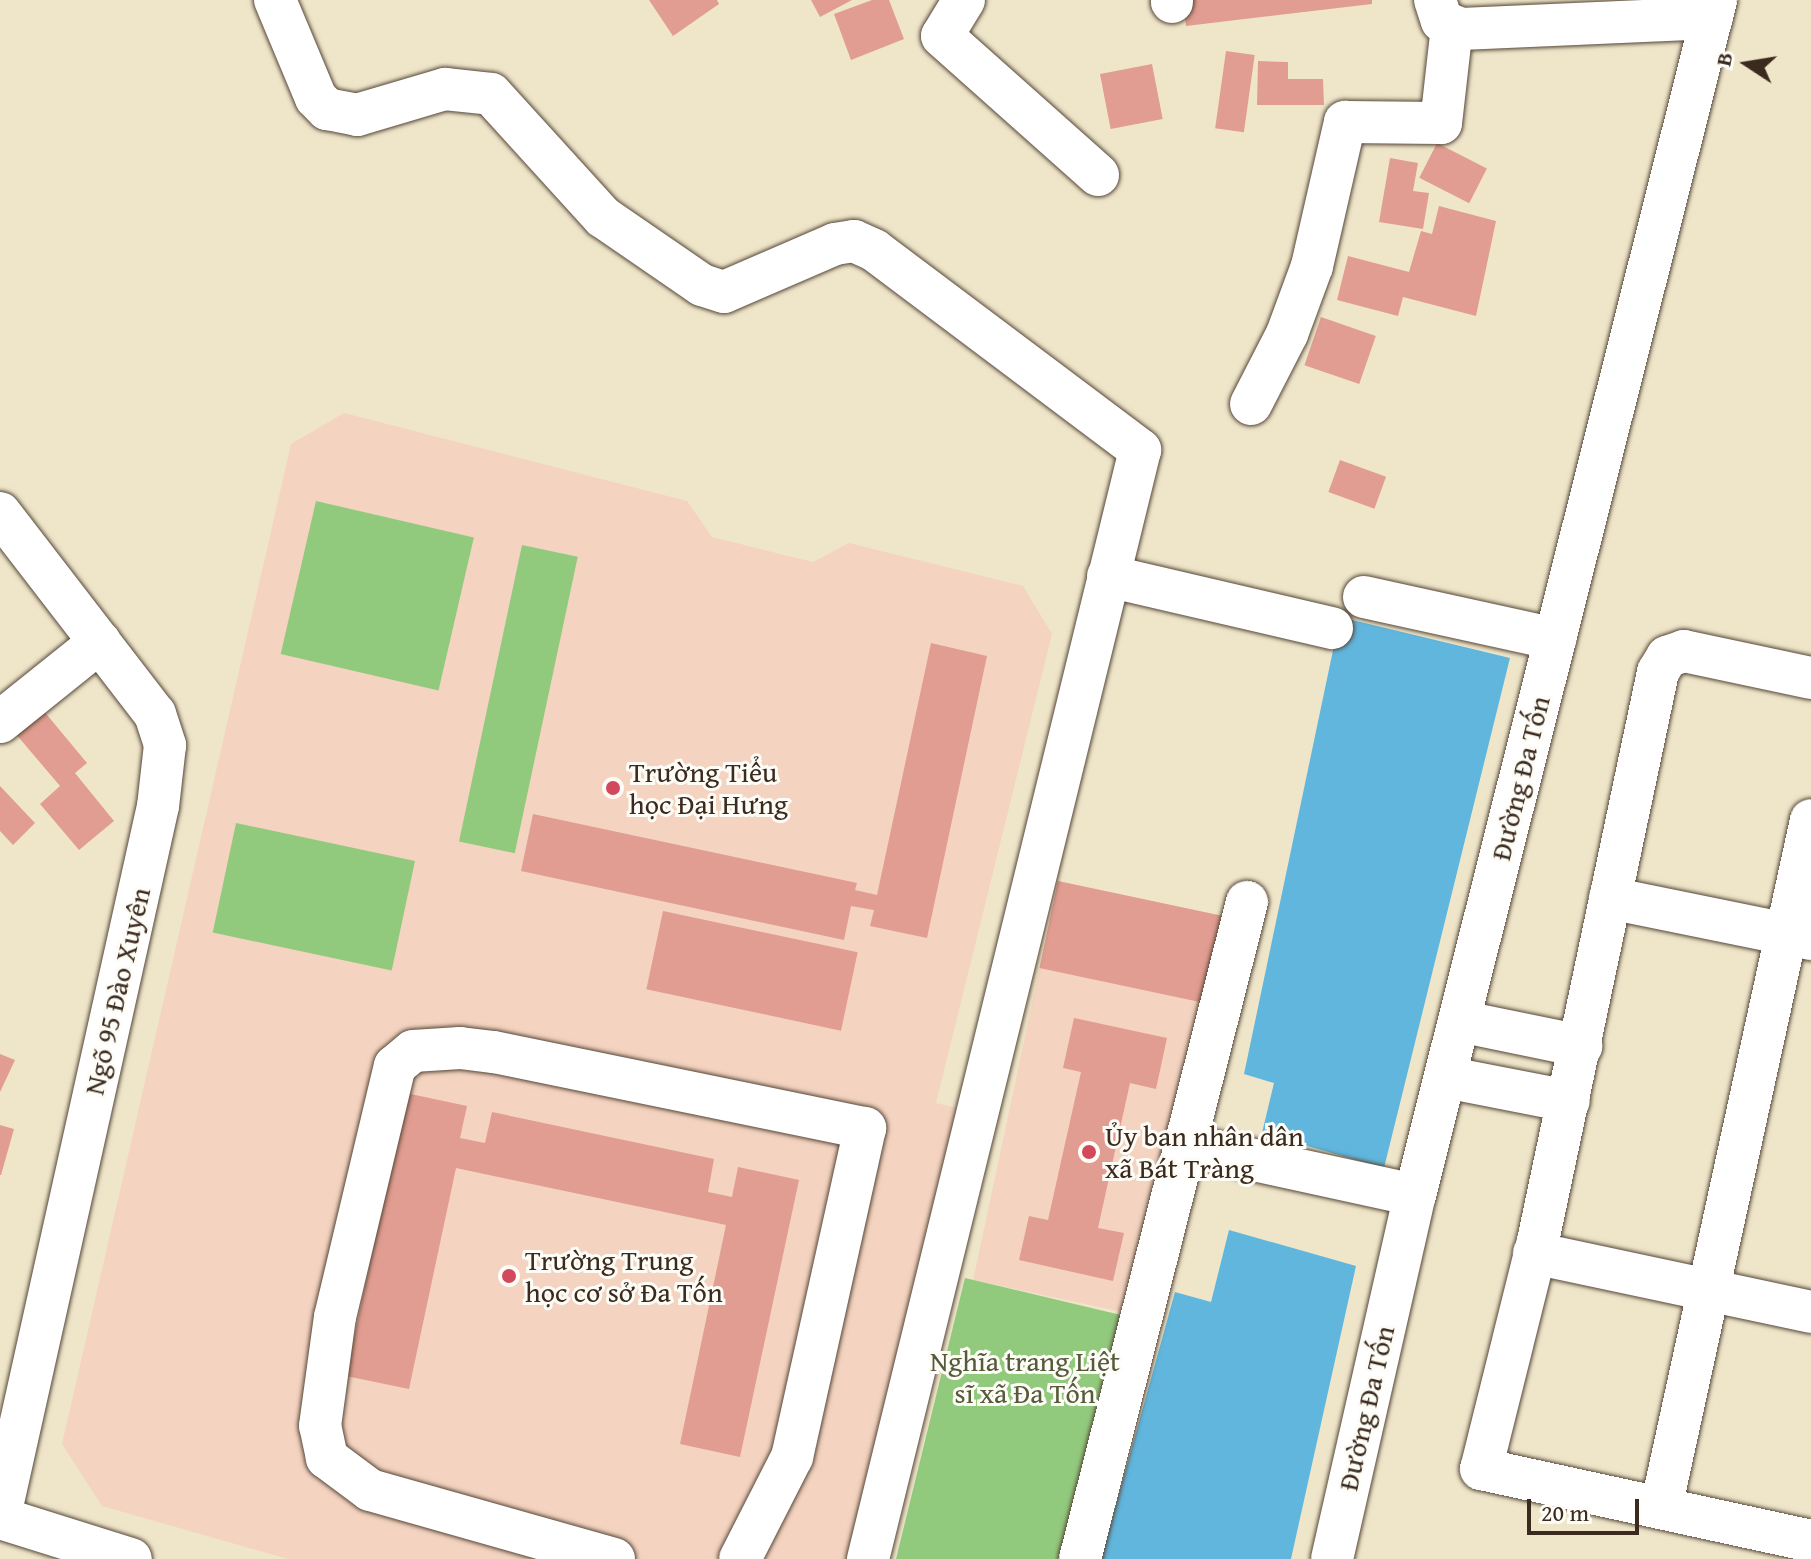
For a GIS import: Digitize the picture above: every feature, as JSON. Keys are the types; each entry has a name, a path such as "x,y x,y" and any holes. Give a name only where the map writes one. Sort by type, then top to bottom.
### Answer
{"street":[{"path":"275,0 316,98 327,109 357,115 445,89 491,94 603,217 702,285 724,292 835,244 854,241 874,250 1140,450 868,1559"},
{"path":"964,0 942,36 1098,175"},
{"path":"1251,404 1287,334 1312,266 1345,122 1441,123 1443,13 1714,9"},
{"name":"Đường Đa Tốn","path":"1332,1559 1415,1195 1714,9"},
{"name":"Ngõ 95 Đào Xuyên","path":"0,513 155,714 165,745 164,775 0,1517"},
{"path":"1108,576 1332,628"},
{"path":"1364,597 1555,639"},
{"path":"0,722 100,642"},
{"path":"1811,678 1684,651 1667,657 1658,672 1569,1101 1481,1469 1811,1541"},
{"path":"1661,1508 1711,1291 1811,820"},
{"path":"1610,898 1811,939"},
{"path":"1080,1559 1247,902"},
{"path":"1459,1021 1581,1046"},
{"path":"614,1559 489,1542 370,1490 327,1458 320,1426 335,1317 395,1066 413,1051 434,1047 494,1052 865,1128 792,1457 740,1559"},
{"path":"1445,1077 1569,1101"},
{"path":"1185,1145 1415,1195"},
{"path":"1534,1253 1811,1312"},
{"path":"0,1517 131,1559"}],"shaded area":[{"path":"344,413 687,501 712,537 813,562 849,543 1023,586 1052,634 936,1103 958,1108 846,1559 288,1559 102,1506 62,1444 291,444"},
{"path":"1058,881 1225,917 1140,1316 973,1280"}],"green space":[{"path":"316,501 474,537 439,690 281,654"},
{"path":"522,545 578,557 515,853 459,841"},
{"path":"236,823 415,861 392,971 213,933"},
{"name":"Nghĩa trang Liệt sĩ xã Đa Tốn","path":"965,1278 1125,1316 1063,1559 896,1559"}],"water":[{"path":"1340,617 1510,658 1384,1168 1262,1133 1274,1083 1244,1074"},
{"path":"1229,1230 1356,1266 1291,1559 1101,1559 1175,1292 1211,1302"}],"building":[{"path":"649,0 717,0 719,4 673,36"},
{"path":"811,0 852,0 820,17"},
{"path":"872,0 889,0 904,39 851,60 834,14"},
{"path":"1183,0 1372,0 1372,4 1186,26"},
{"path":"1226,51 1255,55 1244,132 1215,128"},
{"path":"1258,61 1288,62 1288,79 1323,79 1324,105 1257,105"},
{"path":"1152,64 1163,119 1111,129 1100,74"},
{"path":"1437,143 1487,168 1469,203 1419,178"},
{"path":"1390,158 1418,163 1413,191 1429,193 1423,229 1379,222"},
{"path":"1439,206 1496,221 1476,316 1403,297 1398,316 1337,300 1348,256 1409,272 1421,231 1432,234"},
{"path":"1321,317 1376,336 1359,384 1304,365"},
{"path":"1340,460 1386,477 1374,509 1328,492"},
{"path":"931,643 987,656 927,938 870,926 874,910 851,906 844,940 521,871 533,814 857,883 855,890 877,895"},
{"path":"43,710 87,763 75,773 114,821 79,850 40,804 60,786 15,733"},
{"path":"0,786 35,823 13,845 0,831"},
{"path":"1058,881 1225,917 1207,1004 1039,968"},
{"path":"663,911 858,952 841,1031 646,989"},
{"name":"Ủy ban nhân dân xã Bát Tràng","path":"1074,1018 1167,1038 1156,1089 1130,1083 1098,1228 1124,1233 1113,1281 1019,1260 1029,1216 1048,1220 1081,1072 1063,1068"},
{"path":"0,1054 15,1060 0,1092"},
{"path":"406,1093 467,1106 460,1138 485,1143 492,1112 714,1159 708,1192 732,1197 738,1167 799,1180 740,1457 680,1444 726,1225 456,1168 409,1389 346,1376"},
{"path":"0,1125 14,1129 1,1175 0,1175"}],"place":[{"name":"Trường Tiểu học Đại Hưng","path":"613,788"},
{"name":"Ủy ban nhân dân xã Bát Tràng","path":"1089,1152"},
{"name":"Trường Trung học cơ sở Đa Tốn","path":"509,1276"}]}
